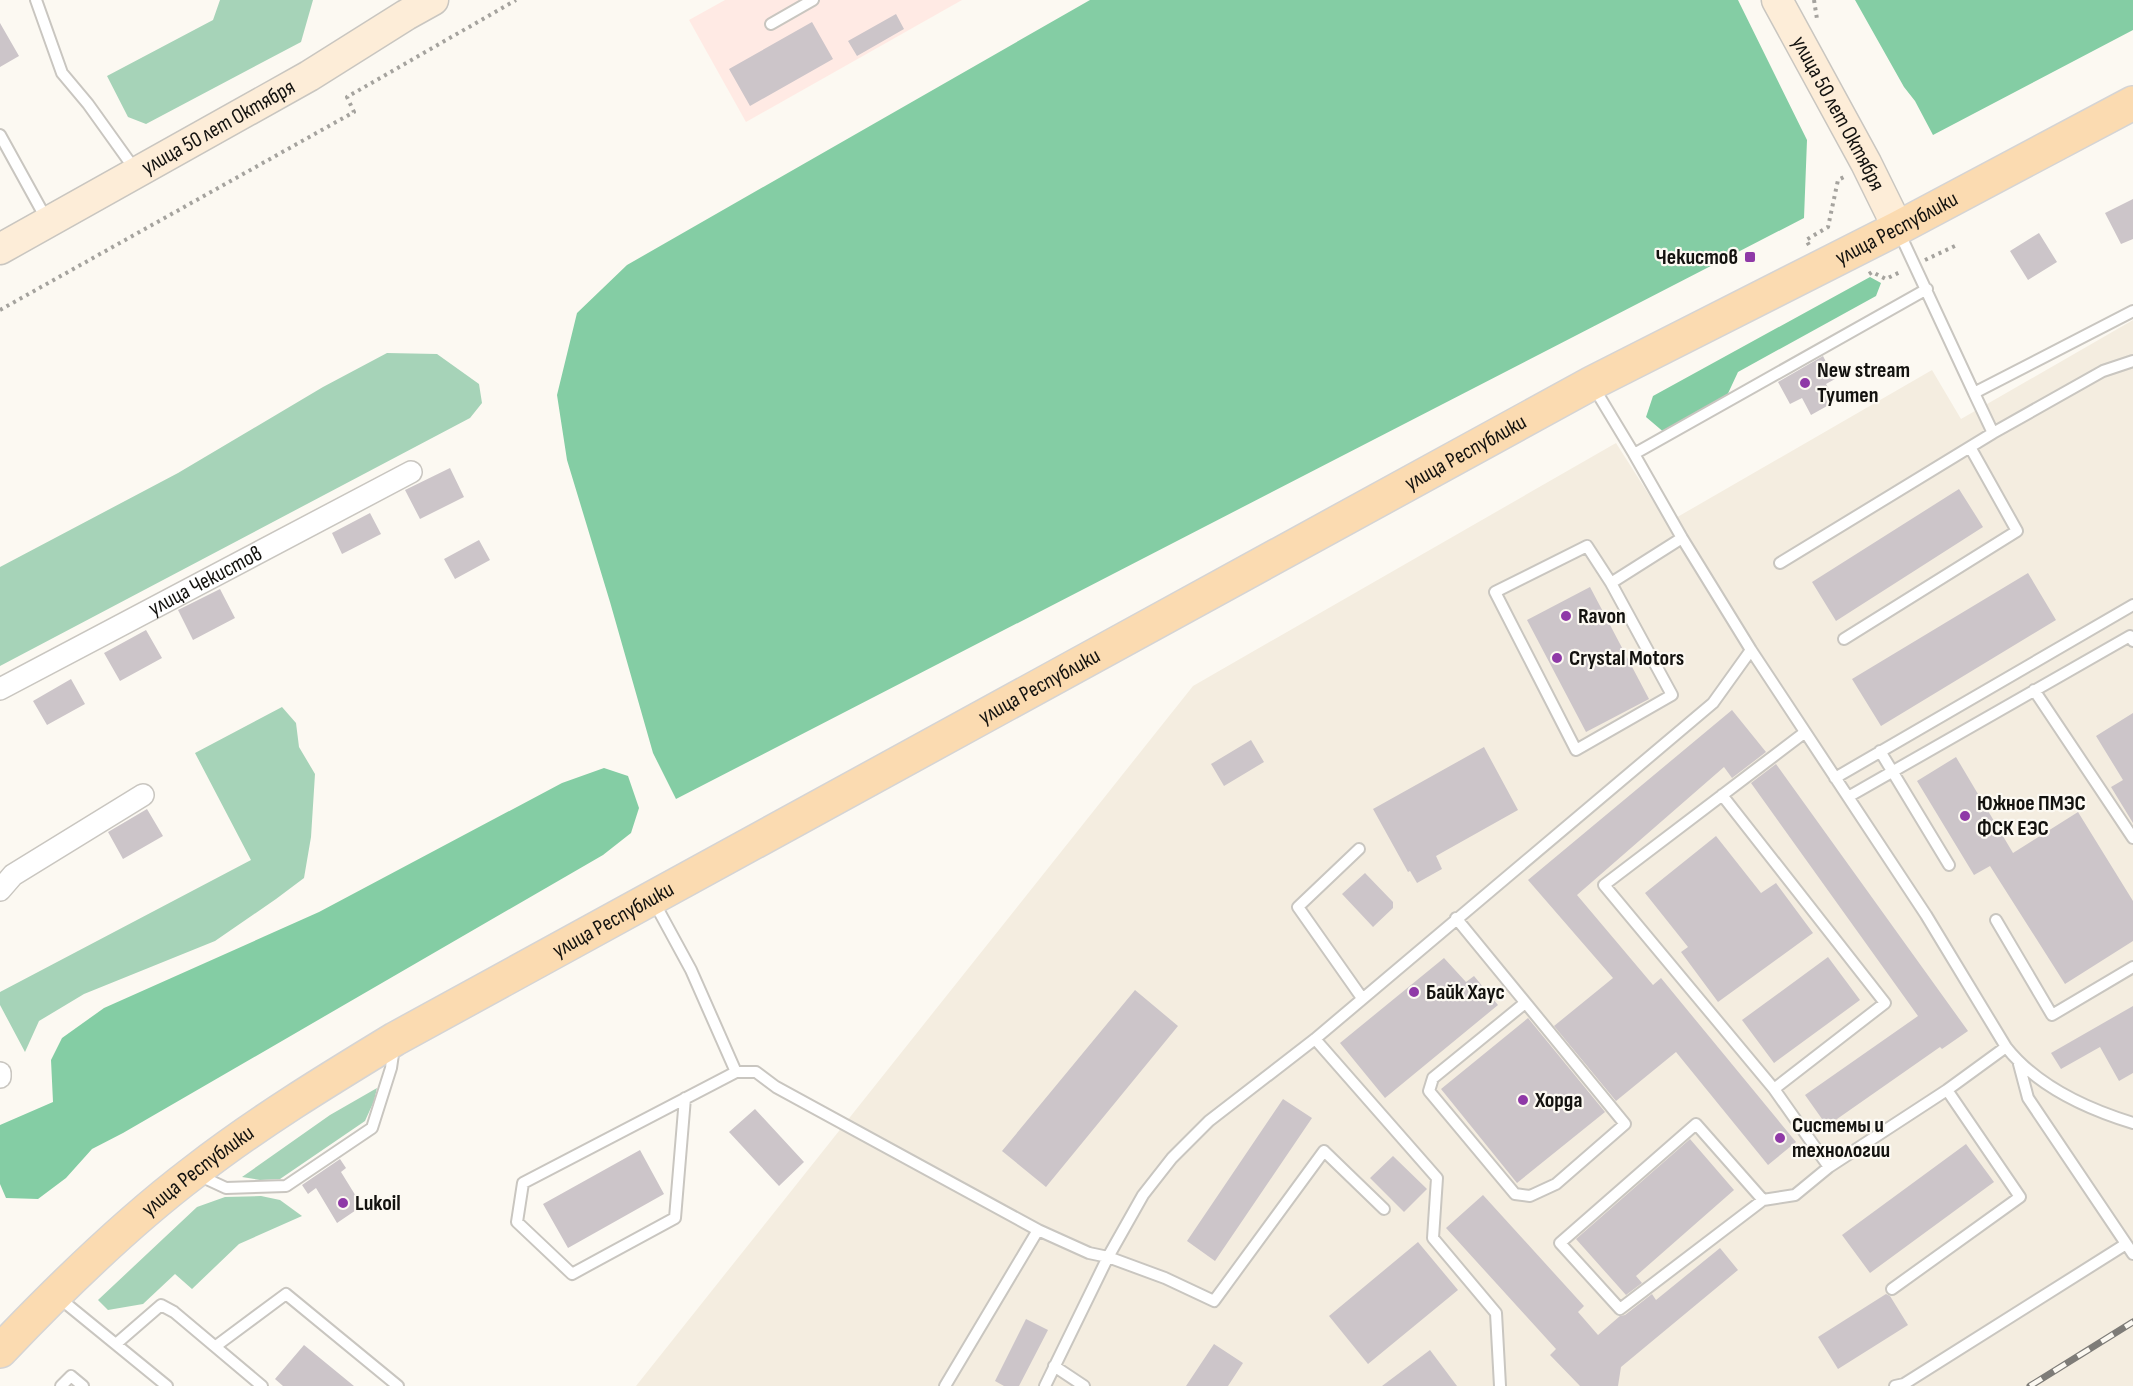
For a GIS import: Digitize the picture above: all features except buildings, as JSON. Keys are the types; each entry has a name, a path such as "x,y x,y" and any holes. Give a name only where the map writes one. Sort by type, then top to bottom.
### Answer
{"main road":[{"name":"улица 50 лет Октября","path":"0,249 309,76 401,8 434,0"},
{"name":"улица 50 лет Октября","path":"1777,0 1866,163 1898,228"},
{"name":"улица Республики","path":"0,1351 124,1230 193,1173 257,1126 395,1039 1592,383 1898,228 2133,103"}],"street":[{"name":"улица Чекистов","path":"0,689 411,472"},
{"path":"0,890 13,875 143,795"}],"lane":[{"path":"36,0 62,73 88,104 136,171"},
{"path":"771,24 813,0"},
{"path":"0,135 48,222"},
{"path":"1898,228 1993,433"},
{"path":"1634,454 1927,289"},
{"path":"1974,393 2133,311"},
{"path":"1780,563 1993,433 2103,371 2133,361"},
{"path":"1592,383 1682,538 1751,650 1926,915 2006,1047 2019,1064 2059,1091 2105,1115 2133,1123"},
{"path":"1844,639 2017,531 1970,447"},
{"path":"1611,583 1682,538"},
{"path":"1587,546 1611,583 1672,695 1576,750 1495,592 1587,546"},
{"path":"1835,778 2133,605"},
{"path":"1848,797 2130,636 2133,641"},
{"path":"1044,1386 1108,1257 1143,1195 1172,1158 1209,1121 1314,1040 1713,703 1751,650"},
{"path":"2034,690 2133,838"},
{"path":"1804,733 1604,885 1774,1089 1829,1167"},
{"path":"1880,751 1949,865"},
{"path":"1722,795 1885,1003 1774,1089"},
{"path":"1359,849 1298,907 1362,998"},
{"path":"653,899 691,970 736,1072"},
{"path":"1456,918 1624,1124 1556,1184 1530,1196 1515,1194 1429,1091 1433,1078 1525,1003"},
{"path":"1996,920 2052,1015 2133,967"},
{"path":"193,1173 226,1188 286,1186 372,1128 391,1068 395,1039"},
{"path":"1314,1040 1437,1178 1433,1238 1496,1313 1500,1386"},
{"path":"1762,1200 1696,1124 1560,1243 1620,1309 1762,1200 1796,1195 1829,1167 1947,1090 2006,1047"},
{"path":"2019,1064 2028,1098 2133,1254"},
{"path":"685,1098 675,1218 572,1274 517,1222 523,1183 685,1098 736,1072 756,1072 776,1087 1038,1230 1089,1253 1108,1257 1165,1278 1214,1301 1324,1151 1384,1209"},
{"path":"1892,1289 2020,1197 1947,1090"},
{"path":"945,1386 1038,1230"},
{"path":"1895,1386 1904,1384 2126,1244"},
{"path":"216,1346 286,1294 398,1386"},
{"path":"55,1295 167,1386"},
{"path":"116,1344 161,1305 174,1312 262,1386"},
{"path":"1054,1366 1084,1386"},
{"path":"61,1386 70,1376 83,1386"}],"path":[{"path":"0,310 354,112 347,98 516,0"}],"shaded area":[{"path":"725,0 962,0 746,122 689,20"},
{"path":"2133,320 2133,1386 636,1386 1193,686 1616,443 1667,523 1932,370 1961,419"}],"green space":[{"path":"220,0 313,0 301,42 146,124 128,117 107,76 213,20"},
{"path":"1090,0 1738,0 1807,140 1804,218 676,799 653,753 567,460 557,395 577,313 627,265"},
{"path":"1855,0 2133,0 2133,30 1933,135"},
{"path":"1870,277 1881,283 1876,296 1738,372 1724,402 1666,434 1646,417 1653,396"},
{"path":"387,353 437,354 479,384 482,403 470,418 0,666 0,567 178,473 323,387"},
{"path":"282,707 296,723 299,747 315,774 311,837 304,878 215,941 84,994 39,1021 25,1052 0,1005 0,992 251,860 195,753"},
{"path":"604,768 628,776 639,808 631,833 603,855 92,1149 66,1178 38,1199 6,1198 0,1184 0,1125 53,1102 51,1060 62,1038 104,1008 319,912 562,783"},
{"path":"377,1088 365,1121 280,1179 260,1180 242,1177 330,1115"},
{"path":"261,1196 280,1200 302,1216 239,1244 192,1289 175,1274 143,1304 108,1310 98,1300 197,1207 225,1197"}],"railway":[{"path":"2030,1386 2133,1322"}],"place":[{"name":"Чекистов","path":"1750,257"},
{"name":"New stream Tyumen","path":"1805,383"},
{"name":"Ravon","path":"1566,616"},
{"name":"Crystal Motors","path":"1557,658"},
{"name":"Южное ПМЭС ФСК ЕЭС","path":"1965,816"},
{"name":"Байк Хаус","path":"1414,992"},
{"name":"Хорда","path":"1523,1100"},
{"name":"Системы и технологии","path":"1780,1138"},
{"name":"Lukoil","path":"343,1203"}]}
